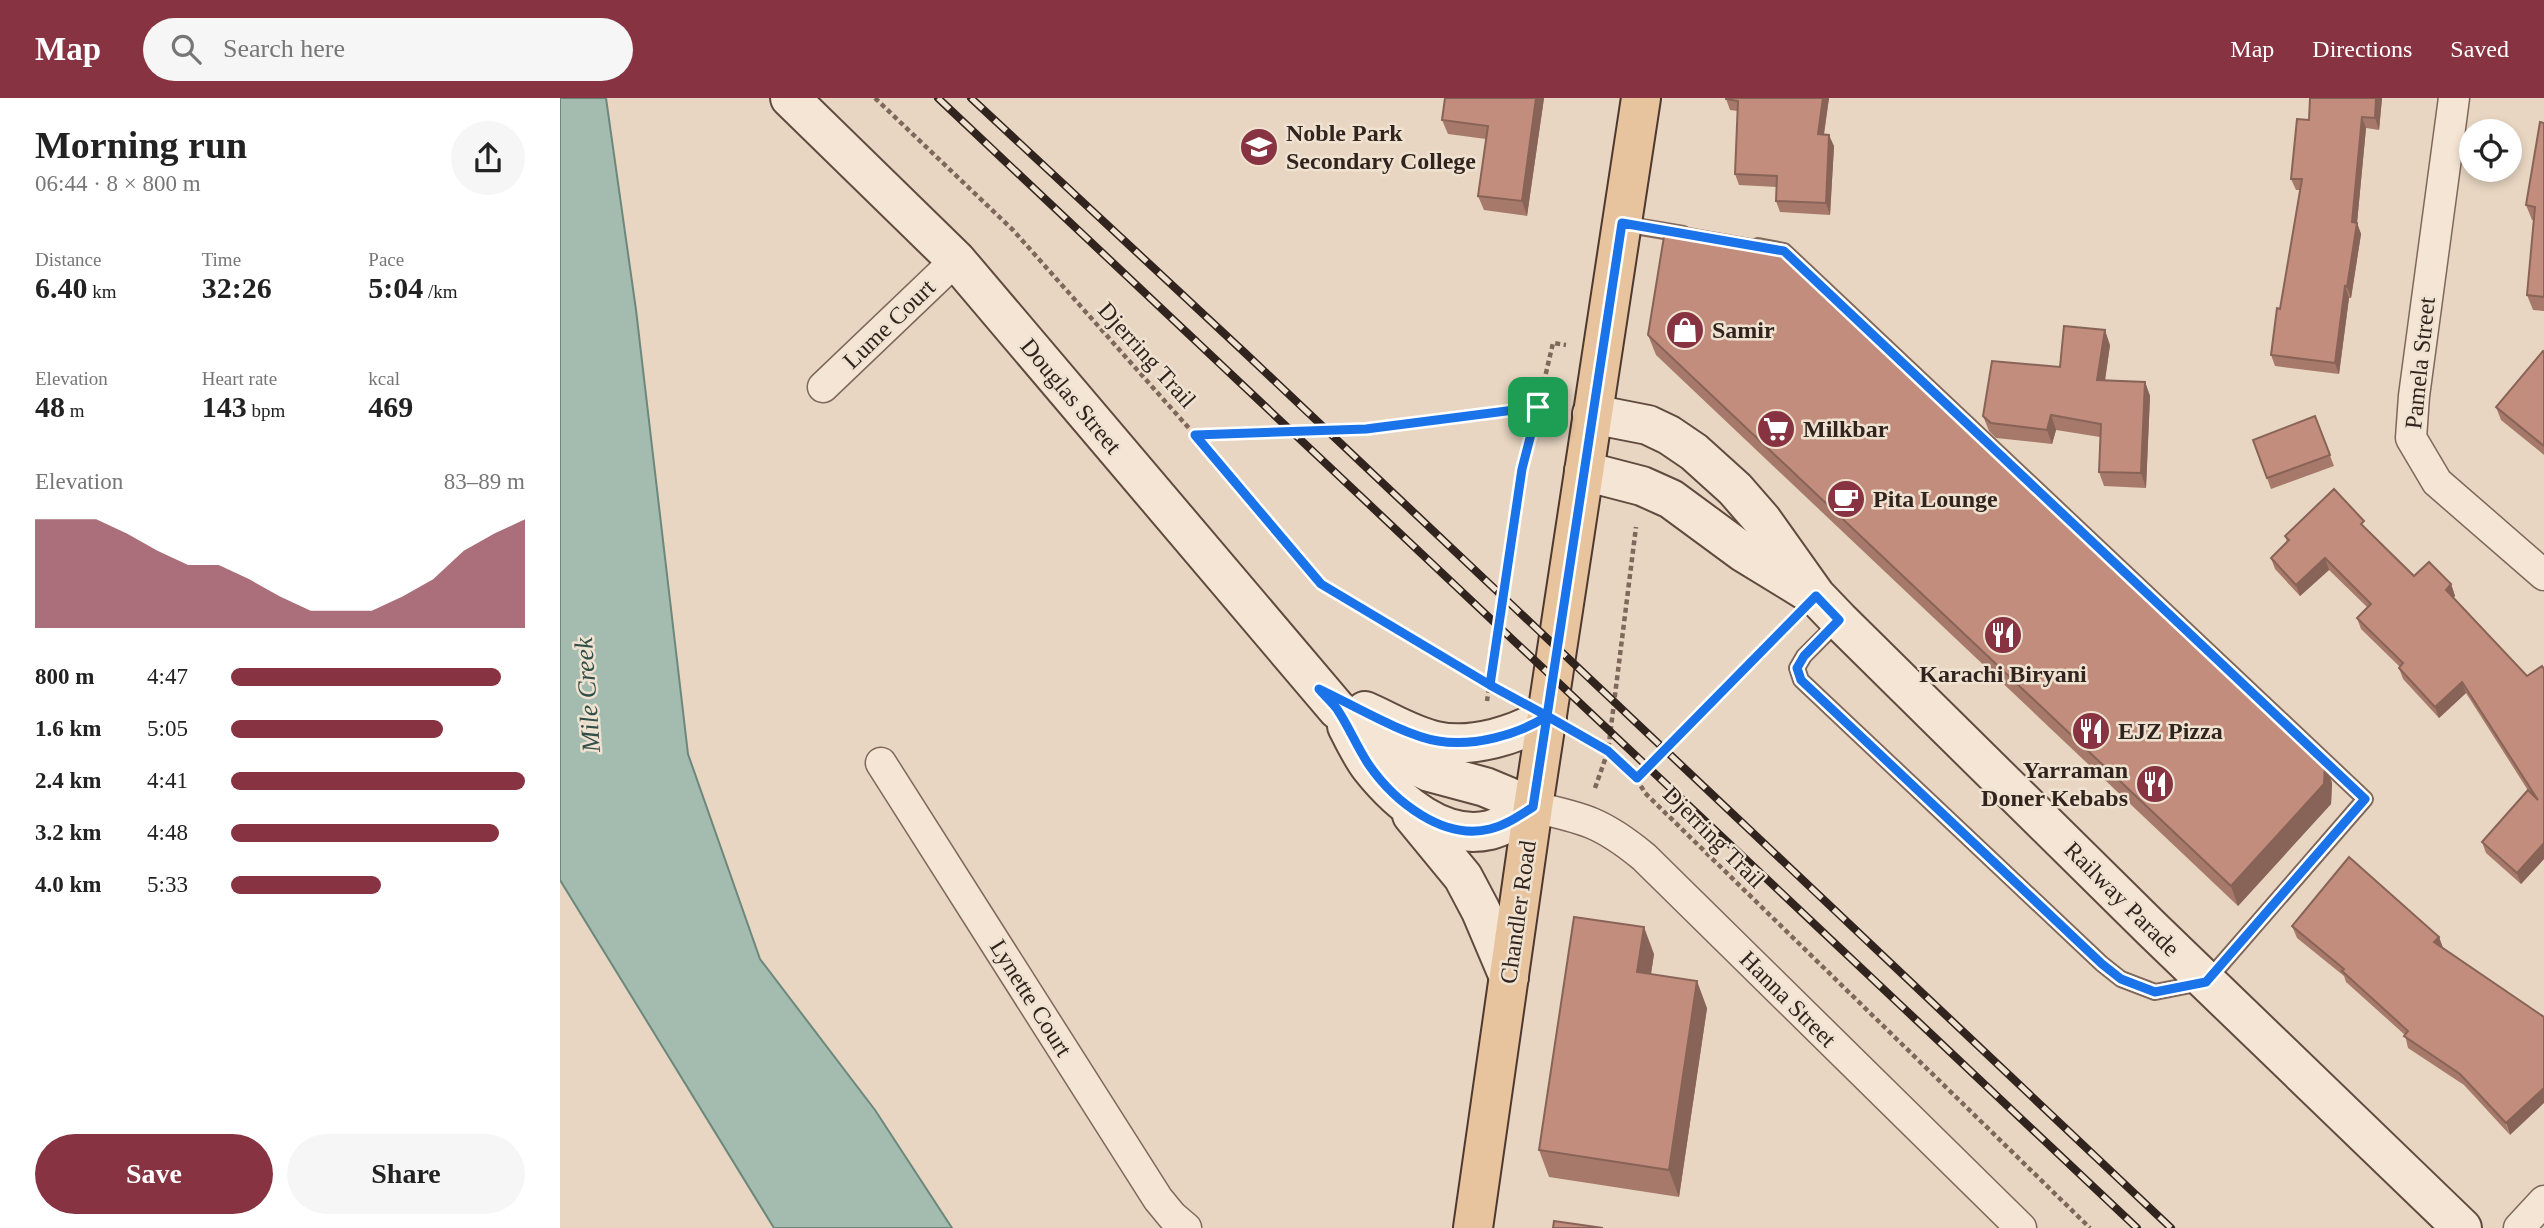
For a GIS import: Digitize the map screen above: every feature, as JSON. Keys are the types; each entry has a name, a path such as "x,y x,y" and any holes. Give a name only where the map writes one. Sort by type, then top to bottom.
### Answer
{"main road":[{"name":"Douglas Street","path":"790,98 956,260 1328,699 1370,736 1419,767 1485,786 1533,807"},
{"name":"Chandler Road","path":"1472,1228 1641,98"},
{"name":"Railway Parade","path":"1592,414 1647,425 1669,435 1694,452 1735,489 1762,520 1828,608 2206,982 2462,1228"},
{"name":"Railway Parade","path":"1584,471 1642,486 1671,499 1743,552 1828,608"},
{"name":"Douglas Street","path":"1328,699 1371,768 1392,791 1428,819 1456,830 1490,829 1515,819 1533,807"},
{"path":"1328,699 1436,741 1465,742 1485,739 1523,728 1547,716"},
{"path":"1392,791 1462,877 1481,911 1509,977"}],"street":[{"name":"Pamela Street","path":"2454,98 2414,396 2411,438 2437,482 2544,575"},
{"name":"Lume Court","path":"823,387 956,260"},
{"name":"Lynette Court","path":"881,763 1158,1199 1186,1228"},
{"name":"Hanna Street","path":"1533,807 1577,817 1606,828 1644,857 2021,1228"},
{"path":"2519,1228 2544,1201"}],"lane":[{"path":"1622,223 1703,237"},
{"path":"1744,244 1784,251 2365,799 2206,982 2155,992 2121,979 2102,964 1801,680 1797,668 1828,608"}],"path":[{"name":"Djerring Trail","path":"875,98 1013,230 1195,435 1321,584 1490,685 1608,751 1637,778 1644,793 2090,1228"},
{"path":"1490,685 1522,469 1553,343 1571,345"},
{"path":"1195,435 1366,429 1538,407"},
{"path":"1595,789 1608,751 1636,527"},
{"path":"1637,778 1828,608"}],"water":[{"name":"Mile Creek","path":"560,98 606,98 636,310 688,754 760,959 875,1110 952,1228 774,1228 560,880"}],"building":[{"path":"1445,98 1536,98 1522,201 1478,196 1488,126 1442,120"},
{"path":"1726,98 1823,98 1818,134 1829,135 1826,203 1776,201 1777,176 1735,174 1738,101"},
{"path":"2310,98 2376,98 2375,118 2362,117 2352,222 2357,223 2335,363 2271,355 2277,308 2280,309 2302,179 2291,179 2297,119 2309,120"},
{"path":"2540,122 2544,123 2544,297 2527,295 2535,207 2526,205"},
{"path":"1666,224 1767,242 2325,762 2324,784 2231,886 1648,335"},
{"path":"2064,326 2105,330 2097,380 2145,382 2141,473 2099,472 2101,424 2051,415 2047,430 1991,423 1983,416 1992,361 2060,367"},
{"path":"2544,352 2544,446 2496,407"},
{"path":"2315,416 2330,455 2267,478 2253,440"},
{"path":"2334,489 2364,521 2361,524 2414,576 2429,562 2451,584 2446,590 2527,676 2542,666 2544,669 2544,843 2517,873 2482,842 2528,790 2538,800 2462,682 2435,707 2399,668 2403,663 2357,618 2371,604 2325,558 2296,585 2271,558 2289,540 2285,536"},
{"path":"2349,857 2439,937 2434,942 2544,1017 2544,1088 2506,1123 2460,1074 2404,1036 2408,1031 2342,971 2344,969 2292,926"},
{"path":"1574,917 1644,927 1637,972 1697,981 1669,1170 1539,1150"},
{"path":"1554,1221 1603,1228 1553,1228"}],"railway":[{"path":"938,98 2137,1228"},
{"path":"971,98 1244,352 2171,1228"}],"place":[{"name":"Noble Park Secondary College","path":"1259,147"},
{"name":"Samir","path":"1685,330"},
{"name":"Milkbar","path":"1776,429"},
{"name":"Pita Lounge","path":"1846,499"},
{"name":"Karachi Biryani","path":"2003,635"},
{"name":"EJZ Pizza","path":"2091,731"},
{"name":"Yarraman Doner Kebabs","path":"2155,784"}],"route":[{"path":"1538,407 1366,429 1195,435 1321,584 1490,685 1509,693 1547,716 1622,223 1784,251 2365,799 2206,982 2155,992 2121,979 2102,964 1801,680 1797,668 1804,656 1839,620 1816,596 1637,778 1608,751 1547,716 1516,731 1485,739 1465,742 1436,741 1319,689 1337,709 1371,768 1404,802 1437,824 1456,830 1479,831 1502,825 1533,807 1547,716 1490,685 1522,469 1538,407"}]}
